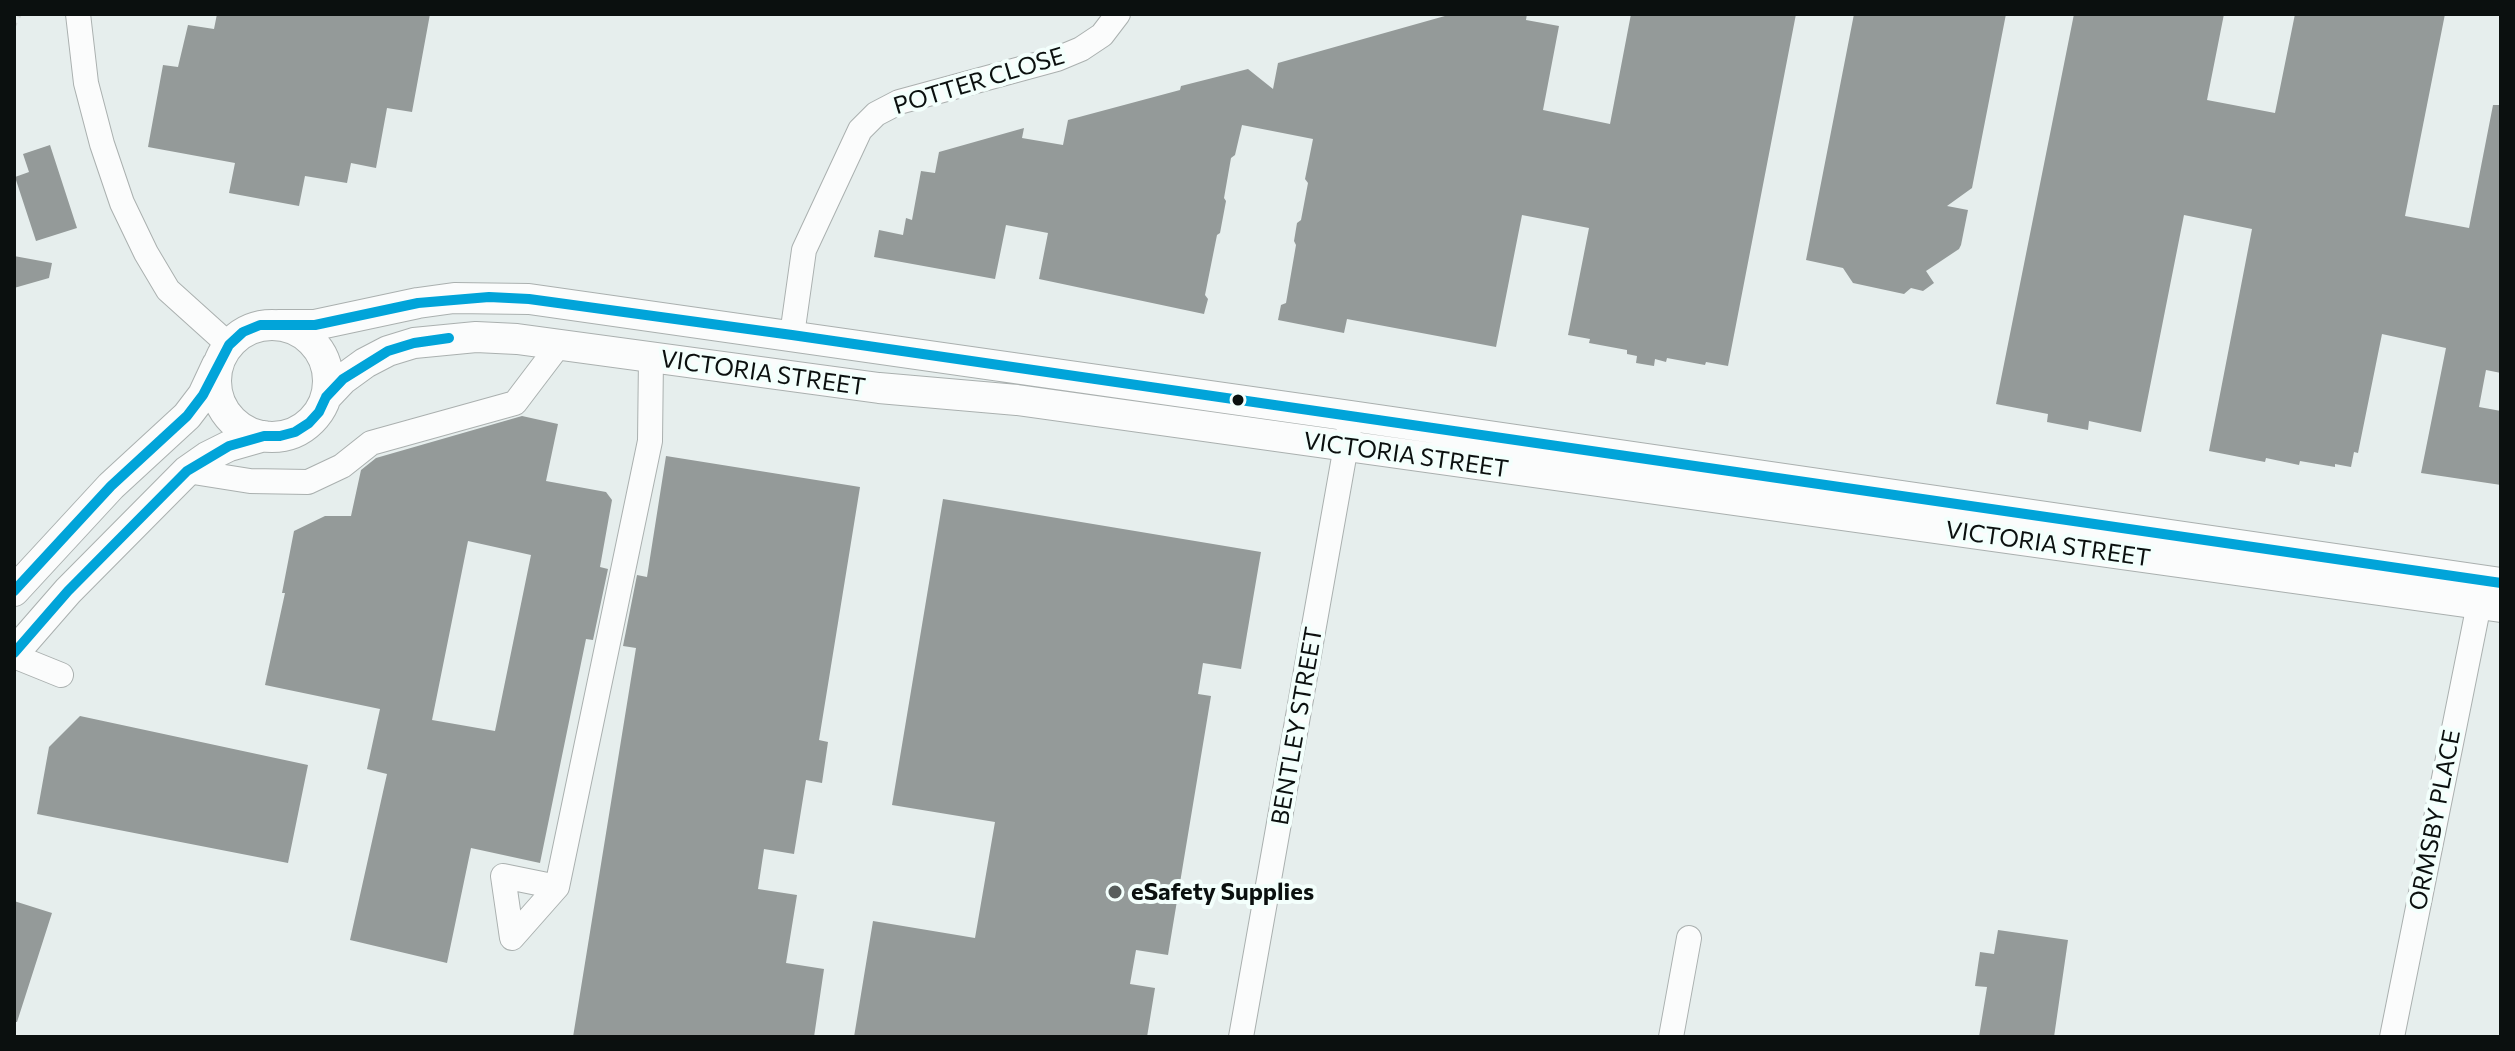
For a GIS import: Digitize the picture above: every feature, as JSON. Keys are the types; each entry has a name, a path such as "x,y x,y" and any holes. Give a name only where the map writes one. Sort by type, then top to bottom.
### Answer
{"main road":[{"name":"VICTORIA STREET","path":"279,325 315,325 418,303 489,297 529,299 2501,583"},
{"path":"14,591 111,486 187,416 203,395 224,352 243,332 279,325 295,329 320,350 327,365 329,381 319,412 309,423 295,432 264,436 229,446 187,471 68,591 14,655"},
{"name":"VICTORIA STREET","path":"326,397 365,363 388,351 414,343 476,337 559,345 879,388 1017,400 2490,606"},
{"path":"224,352 216,376 217,392 223,408 241,427 264,436"}],"street":[{"path":"78,14 86,83 122,203 168,290 224,352"},
{"name":"POTTER CLOSE","path":"792,335 804,250 860,130 876,114 899,102 1057,59 1081,49 1102,35 1118,14"},
{"path":"187,471 250,481 308,482 342,466 371,443 515,403 559,345"},
{"path":"557,887 650,441 651,358"},
{"name":"BENTLEY STREET","path":"1241,1037 1351,416"},
{"name":"ORMSBY PLACE","path":"2392,1037 2490,606"},
{"path":"14,655 61,675"},
{"path":"1671,1037 1689,938"}],"path":[{"path":"14,26 20,14"}],"building":[{"path":"217,14 430,14 412,112 387,108 376,168 351,163 347,183 305,176 299,206 229,193 235,163 148,147 163,65 178,67 188,25 214,29"},
{"path":"1452,14 1527,14 1526,20 1559,26 1543,110 1610,124 1631,14 1796,14 1728,366 1667,358 1666,362 1655,359 1654,366 1636,363 1637,356 1627,354 1627,350 1589,343 1590,339 1568,335 1589,228 1522,215 1496,347 1347,319 1344,333 1278,320 1281,305 1286,303 1313,139 1242,125 1235,155 1231,158 1226,201 1205,295 1208,299 1204,314 1039,279 1048,233 1006,225 995,279 874,257 879,230 903,235 906,218 912,220 921,171 935,173 939,152 1024,128 1022,138 1063,145 1068,120 1248,69 1273,89 1278,63"},
{"path":"1854,14 2006,14 1972,188 1947,206 1968,210 1961,245 1926,271 1934,283 1923,291 1911,288 1904,294 1853,283 1843,268 1806,260"},
{"path":"2074,14 2224,14 2207,100 2275,113 2295,14 2445,14 2405,216 2469,228 2493,105 2501,105 2501,373 2486,370 2479,407 2501,411 2501,485 2421,473 2446,348 2382,334 2358,453 2354,452 2351,467 2300,461 2299,465 2266,458 2265,462 2209,451 2252,229 2184,215 2141,432 2089,421 2088,430 2047,422 2048,414 1996,404"},
{"path":"50,145 77,228 36,241 15,177 29,172 23,154"},
{"path":"14,256 52,263 49,278 14,288"},
{"path":"522,416 558,424 546,481 606,492 612,500 600,567 608,569 593,640 586,639 540,863 471,848 447,963 350,940 387,774 367,769 380,709 265,685 285,593 282,593 294,531 325,516 351,516 361,470 376,458","holes":["468,541 531,555 495,731 432,720"]},
{"path":"666,456 860,487 819,740 828,742 822,783 806,780 794,854 764,849 758,889 797,895 786,963 824,969 814,1037 573,1037 636,648 623,646 637,575 647,577"},
{"path":"943,499 1261,552 1241,669 1203,663 1198,694 1211,696 1168,955 1136,950 1130,984 1155,988 1147,1037 854,1037 873,921 975,938 995,822 892,805"},
{"path":"80,716 308,765 288,863 37,814 49,747"},
{"path":"14,901 52,913 17,1022 14,1022"},
{"path":"1998,930 2068,940 2054,1037 1979,1037 1987,987 1975,986 1980,952 1994,954"}],"transit line":[{"path":"14,591 111,486 187,416 203,395 229,345 243,332 260,325 315,325 418,303 489,297 529,299 792,335 2501,583"},
{"path":"14,653 68,591 187,471 229,446 264,436 295,432 319,412 326,397 343,379 388,351 414,343 449,338"}],"place":[{"name":"eSafety Supplies","path":"1115,892"}]}
